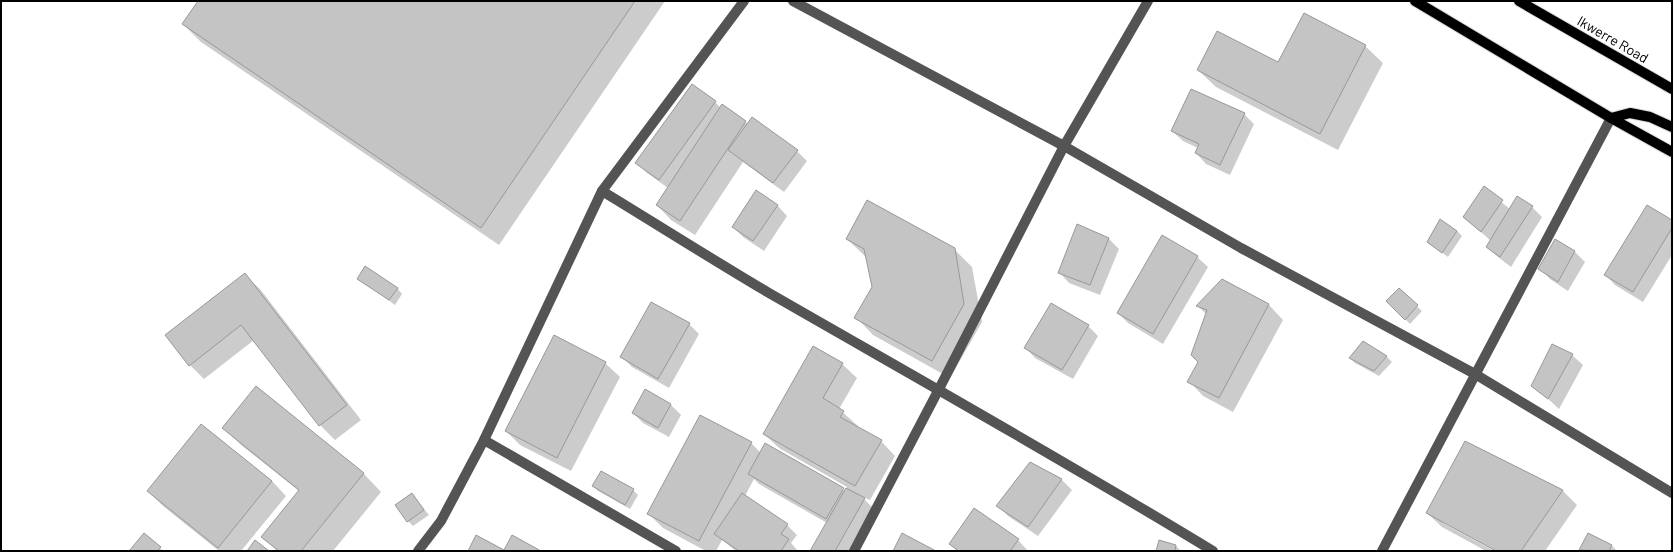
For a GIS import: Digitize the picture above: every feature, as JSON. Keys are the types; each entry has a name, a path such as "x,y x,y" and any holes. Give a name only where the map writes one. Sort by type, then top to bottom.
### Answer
{"main road":[{"path":"1415,1 1611,118 1672,152"},
{"name":"Ikwerre Road","path":"1519,1 1672,89"},
{"path":"1611,118 1630,113 1650,117 1672,127"}],"street":[{"path":"418,551 441,521 484,440 602,190 744,1"},
{"path":"793,1 1064,146 1241,248 1475,374 1672,493"},
{"path":"854,551 1064,146 1148,1"},
{"path":"1382,551 1611,118"},
{"path":"602,190 768,292 939,389 1213,551"},
{"path":"484,440 676,551"}],"building":[{"path":"198,1 635,1 481,228 182,24"},
{"path":"1304,13 1366,45 1320,134 1197,70 1217,31 1278,62"},
{"path":"692,84 716,101 659,180 635,163"},
{"path":"1191,89 1245,113 1220,165 1195,153 1199,144 1171,131"},
{"path":"722,104 746,121 680,221 656,205"},
{"path":"752,117 798,150 773,183 728,150"},
{"path":"1484,186 1503,200 1481,232 1463,217"},
{"path":"756,190 778,205 753,241 732,227"},
{"path":"1517,196 1533,206 1500,257 1486,247"},
{"path":"867,200 955,248 964,304 932,361 854,318 872,287 864,249 846,239"},
{"path":"1647,205 1672,220 1672,228 1633,292 1604,275"},
{"path":"1440,219 1457,231 1442,253 1427,242"},
{"path":"1077,224 1109,238 1090,285 1058,273"},
{"path":"1162,235 1198,256 1153,334 1117,313"},
{"path":"1555,239 1575,251 1558,282 1538,269"},
{"path":"365,266 398,288 389,300 357,279"},
{"path":"245,273 347,405 319,426 241,325 189,366 165,335"},
{"path":"1222,279 1269,304 1219,398 1187,382 1198,362 1191,355 1207,310 1196,306"},
{"path":"1399,288 1418,305 1405,320 1386,301"},
{"path":"651,302 690,323 658,379 620,357"},
{"path":"1051,303 1089,325 1062,370 1024,348"},
{"path":"554,335 606,362 557,458 505,431"},
{"path":"1363,341 1387,356 1374,371 1349,358"},
{"path":"1552,344 1573,354 1548,399 1531,386"},
{"path":"813,346 843,363 823,398 844,411 840,417 882,440 855,486 763,434"},
{"path":"256,386 364,473 301,551 279,551 261,537 299,490 222,428"},
{"path":"645,389 671,404 658,428 632,413"},
{"path":"700,415 752,442 699,541 647,514"},
{"path":"201,424 272,481 218,548 147,491"},
{"path":"1465,441 1563,490 1521,551 1496,551 1426,513"},
{"path":"765,443 844,488 826,519 748,474"},
{"path":"1030,462 1062,479 1028,527 996,506"},
{"path":"601,471 634,489 625,505 592,486"},
{"path":"846,488 865,498 835,551 810,551"},
{"path":"412,493 424,510 407,522 395,505"},
{"path":"742,493 788,524 781,534 789,539 781,551 739,551 714,534"},
{"path":"974,508 1019,539 1010,551 959,551 949,544"},
{"path":"144,533 161,547 157,551 129,551"},
{"path":"902,533 936,551 893,551"},
{"path":"1588,533 1612,545 1609,551 1579,550"},
{"path":"476,535 504,550 512,535 541,551 468,551"},
{"path":"255,540 269,551 247,551"},
{"path":"1159,540 1176,545 1175,551 1156,551"}]}
